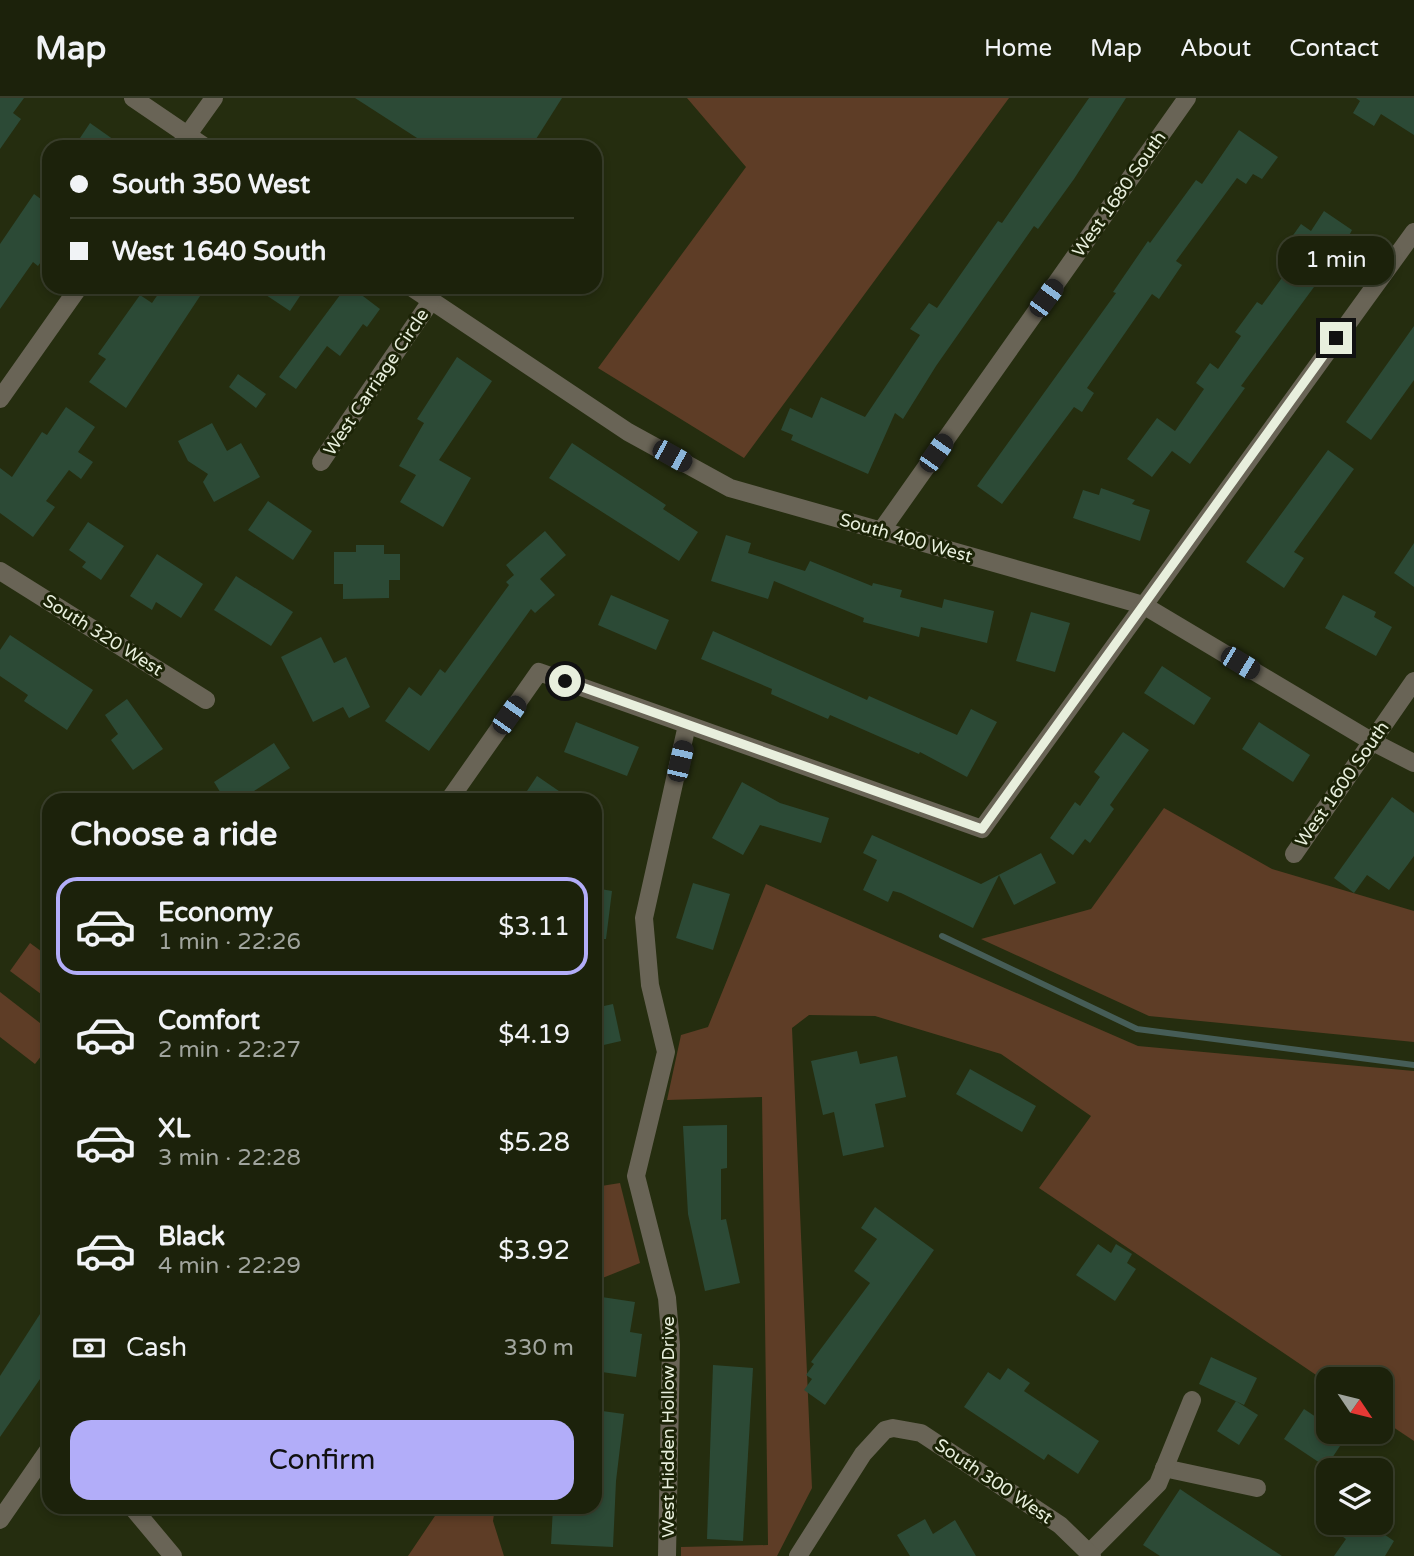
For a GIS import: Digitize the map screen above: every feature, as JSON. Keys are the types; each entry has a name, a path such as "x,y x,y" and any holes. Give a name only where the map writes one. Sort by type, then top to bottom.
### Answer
{"street":[{"path":"134,98 182,140"},
{"path":"184,140 214,98"},
{"name":"West 1680 South","path":"881,531 1188,98"},
{"path":"454,793 539,672 982,829 1414,232"},
{"path":"0,399 74,294"},
{"name":"South 400 West","path":"421,294 628,432 730,488 1143,606 1371,741 1414,763"},
{"name":"West Carriage Circle","path":"321,462 431,301"},
{"name":"South 320 West","path":"0,571 206,700"},
{"name":"West 1600 South","path":"1294,854 1414,681"},
{"name":"West Hidden Hollow Drive","path":"667,1556 671,1345 668,1310 636,1176 666,1052 650,985 644,918 688,726"},
{"path":"1091,1554 1158,1484 1192,1401"},
{"name":"South 300 West","path":"798,1556 863,1454 885,1430 910,1429 921,1433 1060,1525 1091,1554"},
{"path":"0,1520 42,1459"},
{"path":"1164,1468 1257,1488"},
{"path":"138,1514 173,1556"}],"shaded area":[{"path":"687,98 1009,98 744,458 598,368 746,167"},
{"path":"1164,808 1272,869 1414,911 1414,1042 1149,1016 981,939 1091,909"},
{"path":"766,884 1138,1046 1414,1071 1414,1441 1393,1427 1393,1367 1316,1367 1316,1375 1039,1188 1091,1116 1001,1054 875,1016 809,1015 792,1028 812,1488 777,1556 681,1556 681,1547 768,1545 762,1097 667,1100 681,1035 708,1027"},
{"path":"30,943 42,952 42,995 10,971"},
{"path":"0,992 42,1025 42,1055 35,1064 0,1037"},
{"path":"620,1183 640,1263 602,1278 602,1186"},
{"path":"436,1514 494,1514 493,1521 504,1556 408,1556"}],"building":[{"path":"0,98 24,98 13,113 21,119 0,149"},
{"path":"355,98 562,98 535,140 420,140"},
{"path":"1089,98 1126,98 1074,179 1038,229 1034,226 936,366 903,419 895,413 868,474 791,440 793,435 781,430 790,408 812,418 821,397 865,417 920,335 910,329 929,303 937,308 998,221 1002,223"},
{"path":"1356,98 1414,98 1414,135 1381,114 1374,126 1353,113 1360,101"},
{"path":"90,123 114,140 79,140"},
{"path":"1239,130 1278,157 1262,179 1253,174 1246,184 1237,178 1176,261 1182,265 1159,299 1152,294 1087,388 1094,393 1082,412 1074,407 1002,504 977,486 1116,293 1113,292 1148,241 1150,243 1196,180 1202,184"},
{"path":"34,194 42,200 42,260 38,266 33,262 0,309 0,244"},
{"path":"1324,211 1352,230 1342,249 1241,386 1245,388 1190,464 1172,451 1152,477 1127,459 1157,418 1175,431 1204,389 1196,383 1210,363 1218,369 1241,336 1235,332 1257,302 1262,305 1287,271 1285,270 1290,262 1279,255 1301,224 1311,231"},
{"path":"158,294 201,294 126,408 89,382 106,359 98,354 140,295 152,303"},
{"path":"264,294 301,294 290,311"},
{"path":"341,294 360,294 380,309 367,327 363,324 340,356 327,346 296,389 279,377"},
{"path":"1414,326 1414,380 1371,440 1346,422"},
{"path":"457,357 492,381 439,460 471,478 443,527 400,502 416,475 399,466 424,423 417,419"},
{"path":"238,374 266,394 256,408 229,387"},
{"path":"66,407 95,427 78,452 93,462 81,479 69,470 46,501 55,507 33,537 0,513 0,468 12,477 42,432 47,435"},
{"path":"212,423 227,451 241,443 260,477 214,502 203,482 208,474 188,461 178,441"},
{"path":"572,443 666,505 663,509 698,532 679,561 549,478"},
{"path":"1328,450 1354,469 1294,552 1304,558 1284,588 1246,562"},
{"path":"1101,488 1135,500 1132,504 1150,510 1140,541 1073,518 1083,490 1099,495"},
{"path":"268,501 312,531 293,560 248,530"},
{"path":"88,522 124,546 101,580 82,567 86,562 69,550"},
{"path":"545,531 566,555 540,579 555,595 535,613 531,609 429,751 385,721 409,687 421,696 440,669 445,673 509,585 506,582 514,575 506,565"},
{"path":"726,535 751,543 748,553 805,571 810,561 872,586 873,583 902,590 900,597 942,608 944,599 994,611 987,643 921,627 919,637 863,622 864,618 774,581 768,599 711,581"},
{"path":"1414,543 1414,587 1394,573"},
{"path":"356,545 384,545 384,554 400,554 400,580 389,580 389,598 343,599 343,584 334,584 334,552 356,552"},
{"path":"157,554 203,584 181,618 156,602 152,610 130,596"},
{"path":"236,576 293,612 271,646 214,610"},
{"path":"611,595 669,620 656,650 598,625"},
{"path":"1343,595 1376,612 1374,617 1392,627 1376,656 1325,628"},
{"path":"1031,612 1070,623 1055,672 1016,661"},
{"path":"713,631 867,700 869,696 957,735 971,709 997,722 967,777 920,752 919,754 830,715 828,719 771,694 772,689 701,659"},
{"path":"10,635 93,690 67,730 24,701 28,695 0,676 0,650"},
{"path":"321,637 334,663 346,657 370,707 349,718 343,707 313,722 281,657"},
{"path":"1162,666 1211,698 1194,725 1144,693"},
{"path":"127,699 163,749 133,770 111,740 118,734 105,715"},
{"path":"576,722 639,747 627,776 564,752"},
{"path":"1259,722 1310,755 1293,782 1242,749"},
{"path":"1123,732 1149,750 1110,805 1114,809 1090,843 1085,839 1073,855 1050,838 1075,802 1080,806 1100,777 1094,772"},
{"path":"274,743 290,768 251,793 221,793 214,782"},
{"path":"537,776 562,793 526,793"},
{"path":"742,782 780,803 829,818 821,843 760,825 743,855 712,838"},
{"path":"1392,797 1414,813 1414,856 1389,890 1367,875 1354,893 1334,878"},
{"path":"872,835 981,884 1041,853 1056,883 1014,905 999,875 973,928 901,893 893,891 888,902 863,890 877,860 863,853"},
{"path":"693,883 730,894 713,950 676,938"},
{"path":"602,889 612,891 606,939 602,939"},
{"path":"613,1004 621,1041 602,1045 602,1006"},
{"path":"857,1051 860,1064 897,1056 906,1097 875,1104 884,1147 843,1156 834,1112 823,1115 811,1061"},
{"path":"970,1069 1036,1106 1022,1132 956,1094"},
{"path":"727,1125 727,1168 721,1169 721,1220 726,1219 740,1283 705,1291 688,1214 683,1126"},
{"path":"875,1207 934,1250 825,1405 804,1390 812,1379 806,1375 814,1364 811,1362 870,1283 854,1271 877,1239 861,1228"},
{"path":"1098,1244 1111,1253 1116,1244 1132,1254 1127,1263 1136,1269 1115,1301 1076,1275"},
{"path":"602,1297 635,1302 630,1332 642,1334 636,1377 602,1372"},
{"path":"42,1311 42,1376 0,1437 0,1376"},
{"path":"1211,1357 1257,1378 1244,1405 1199,1384"},
{"path":"713,1365 753,1368 743,1541 707,1539"},
{"path":"1008,1368 1030,1383 1024,1391 1099,1441 1078,1474 1048,1454 1044,1460 964,1407 988,1372 1000,1380"},
{"path":"1236,1401 1258,1415 1239,1445 1217,1431"},
{"path":"1304,1409 1316,1417 1316,1444 1341,1444 1332,1458 1316,1458 1316,1460 1284,1439"},
{"path":"602,1411 624,1414 616,1481 613,1547 551,1544 553,1514 602,1514"},
{"path":"1180,1489 1282,1556 1160,1556 1143,1545"},
{"path":"925,1519 933,1534 955,1520 976,1556 910,1556 897,1535"},
{"path":"1340,1535 1385,1535 1394,1541 1385,1556 1334,1556 1346,1539"}],"waterway":[{"path":"942,936 1137,1029 1414,1065"}],"route":[{"path":"565,681 982,829 1336,338"}]}
